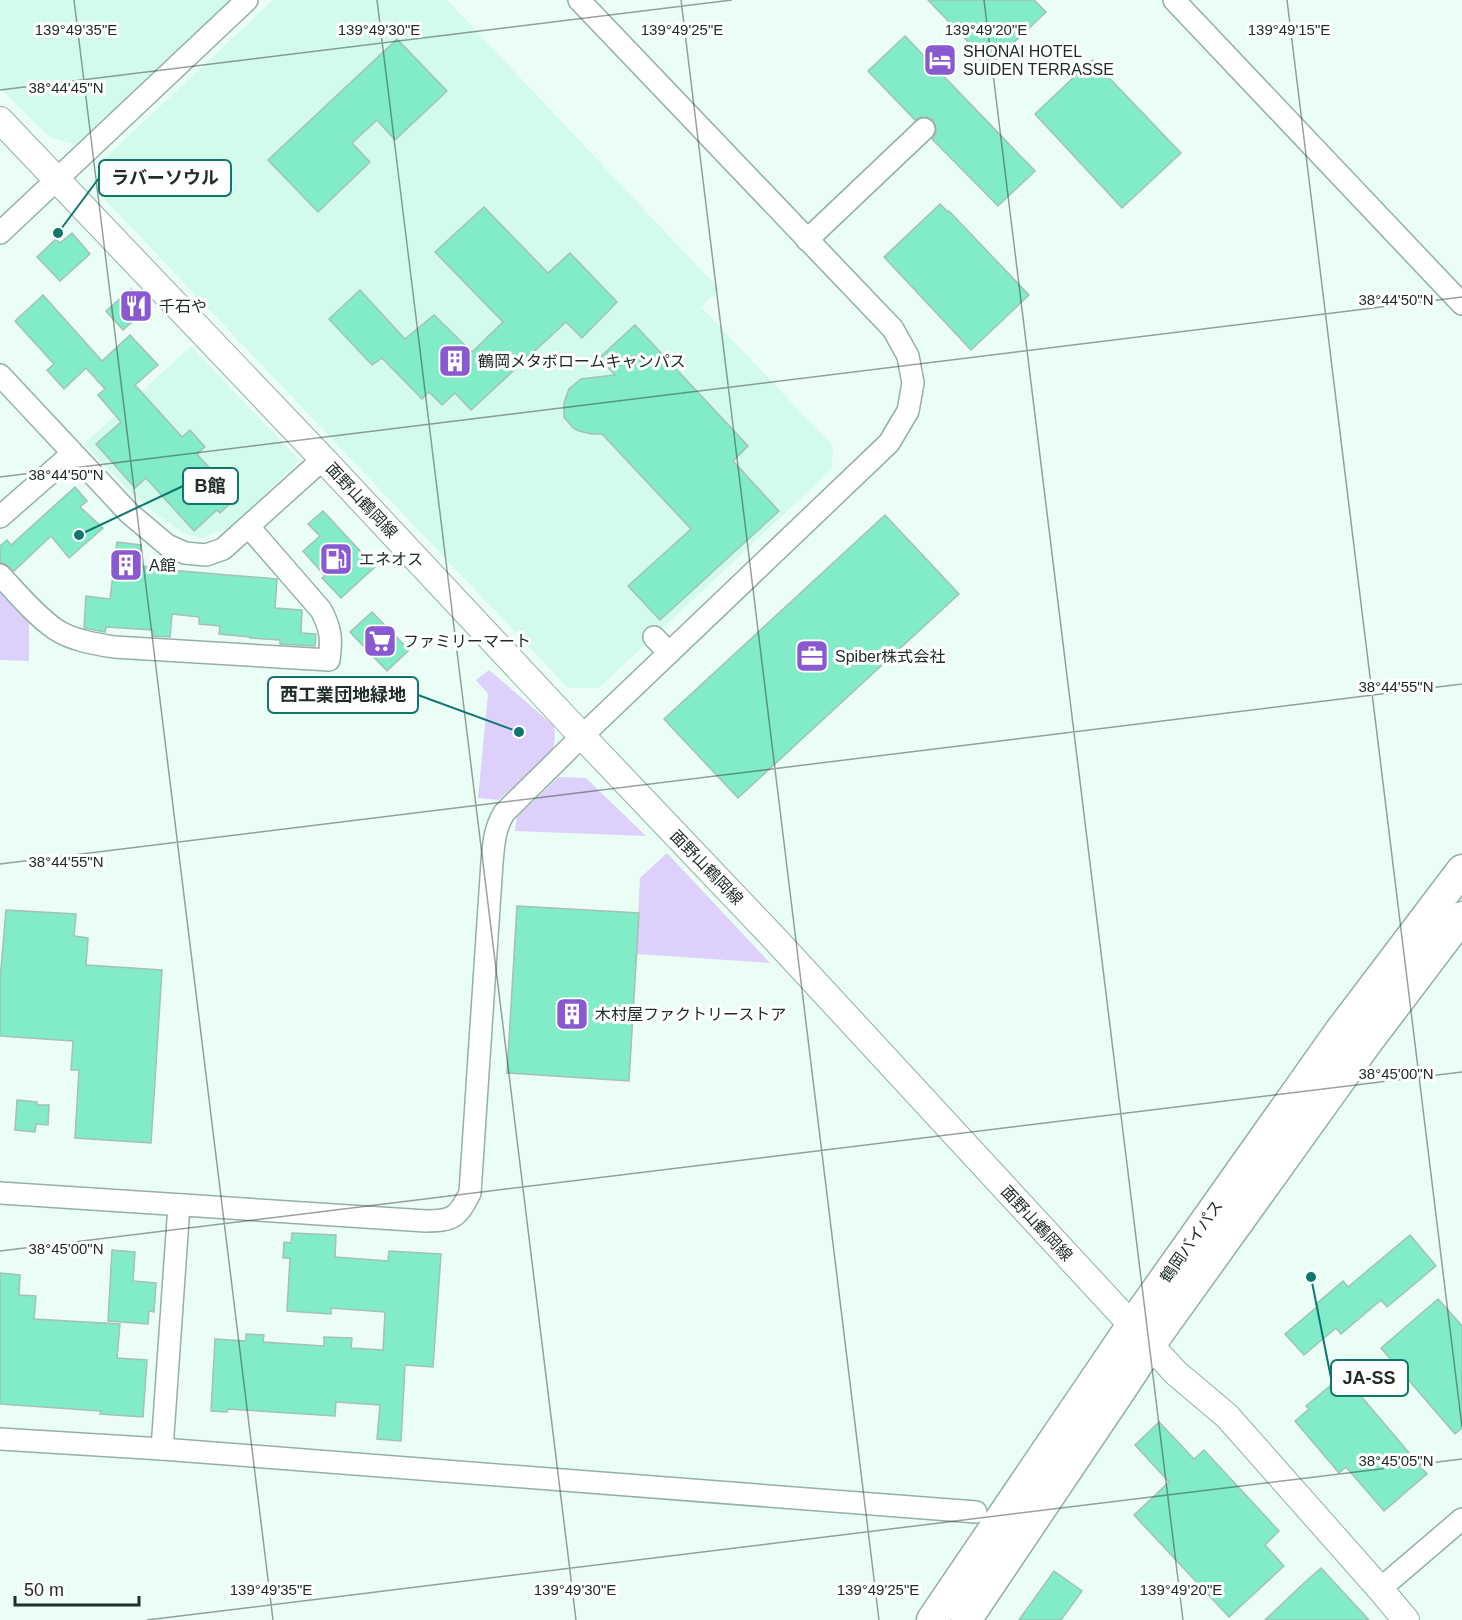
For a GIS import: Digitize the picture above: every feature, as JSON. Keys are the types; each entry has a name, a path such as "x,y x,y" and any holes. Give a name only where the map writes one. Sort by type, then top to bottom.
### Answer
{"highway":[{"name":"鶴岡バイパス","path":"966,1620 1124,1385 1141,1335 1340,1031 1462,870"},
{"name":"鶴岡バイパス","path":"932,1620 1141,1335 1462,917"}],"main road":[{"name":"面野山鶴岡線","path":"0,120 776,939 1176,1373 1227,1416 1406,1620"}],"street":[{"path":"0,233 247,0"},
{"path":"0,1193 426,1221 452,1218 462,1209 470,1193 495,833 504,813 889,444 909,411 913,383 908,356 893,329 579,0"},
{"path":"1174,0 1459,296"},
{"path":"807,240 924,129"},
{"path":"0,375 129,513 167,545 185,553 206,555 223,549 323,459"},
{"path":"0,518 72,454"},
{"path":"0,575 56,630 88,643 114,647 329,660 331,643 329,626 321,610 249,526"},
{"path":"654,637 669,653"},
{"path":"162,1449 179,1205"},
{"path":"0,1439 162,1449 976,1512"},
{"path":"1380,1588 1462,1519"}],"shaded area":[{"path":"0,0 231,0 77,145 50,137 0,88"},
{"path":"273,0 447,0 719,289 701,307 833,446 832,469 599,688 568,688 94,188 101,162"},
{"path":"191,346 299,460 240,520 227,529 202,538 184,534 136,498 84,444"},
{"path":"0,587 29,619 29,661 0,660"},
{"path":"489,670 554,726 555,738 552,754 499,800 478,798 488,694 476,680"},
{"path":"559,777 586,778 646,836 515,831 517,817"},
{"path":"667,853 770,963 636,954 640,878"}],"building":[{"path":"928,0 1034,0 1046,12 988,67 978,57 972,46"},
{"path":"905,36 1035,171 998,206 932,139 936,133 933,120 922,117 915,120 868,71"},
{"path":"397,39 447,91 395,140 377,120 352,143 370,162 318,212 268,160"},
{"path":"1092,60 1181,153 1122,208 1035,114"},
{"path":"940,204 1029,295 971,350 884,257"},
{"path":"484,207 548,273 570,253 617,302 582,338 566,322 471,410 455,393 442,405 429,392 422,399 382,358 372,365 329,319 360,290 405,339 434,315 472,352 503,322 435,252"},
{"path":"72,233 90,254 60,281 37,257 56,239 60,243"},
{"path":"131,289 148,308 123,330 106,311"},
{"path":"43,295 102,361 130,335 158,365 135,385 182,437 190,430 205,447 197,454 236,498 220,513 217,510 194,531 146,478 135,488 96,444 121,422 98,395 105,389 86,368 64,389 47,370 54,364 15,321"},
{"path":"635,325 748,446 733,461 779,511 660,620 628,586 691,529 602,434 579,431 573,428 564,417 564,403 569,389 581,379 615,375 599,358"},
{"path":"75,487 87,501 80,507 103,528 69,558 51,536 14,571 4,563 0,563 0,546 7,540 11,545"},
{"path":"323,511 375,567 341,598 322,578 325,576 303,551 320,536 308,524"},
{"name":"Spiber株式会社","path":"885,515 959,594 738,798 664,719"},
{"path":"117,542 141,545 138,566 277,579 275,608 302,610 301,633 316,634 315,646 280,644 280,640 219,634 220,626 199,624 199,617 172,614 170,637 153,636 153,630 106,627 105,632 84,628 86,596 110,599"},
{"name":"ファミリーマート","path":"372,612 409,650 387,671 350,632"},
{"name":"木村屋ファクトリーストア","path":"517,906 639,913 629,1081 507,1073"},
{"path":"6,910 76,914 74,936 88,938 86,965 162,970 151,1143 75,1138 79,1070 71,1070 73,1041 0,1036 0,980"},
{"path":"17,1100 37,1102 37,1105 49,1105 48,1125 36,1124 35,1132 15,1130"},
{"path":"292,1233 336,1235 335,1257 388,1261 389,1251 441,1254 433,1367 405,1365 401,1441 377,1439 380,1405 336,1402 335,1416 228,1409 227,1412 211,1411 215,1339 246,1341 246,1334 264,1335 263,1342 324,1346 324,1337 352,1338 351,1348 383,1350 385,1312 331,1308 331,1314 287,1311 290,1258 283,1258 284,1242 291,1243"},
{"path":"1410,1235 1436,1266 1387,1307 1381,1300 1341,1334 1336,1328 1304,1355 1285,1334 1343,1281 1348,1287"},
{"path":"112,1250 135,1252 133,1281 156,1283 154,1312 149,1311 148,1324 108,1321"},
{"path":"0,1273 20,1275 19,1295 36,1296 34,1319 120,1324 117,1358 147,1360 143,1417 100,1414 101,1411 0,1404"},
{"path":"1438,1299 1462,1326 1462,1428 1455,1434 1381,1348"},
{"path":"1343,1375 1427,1474 1384,1511 1346,1467 1339,1473 1295,1421 1309,1409 1306,1406"},
{"path":"1159,1422 1194,1459 1204,1450 1279,1531 1265,1545 1284,1566 1229,1617 1134,1515 1169,1482 1135,1445"},
{"path":"1321,1568 1369,1620 1265,1620 1304,1583"},
{"path":"1054,1571 1082,1591 1061,1620 1019,1620"}],"place":[{"name":"SHONAI HOTEL SUIDEN TERRASSE","path":"940,60"},
{"name":"ラバーソウル","path":"58,233"},
{"name":"千石や","path":"136,306"},
{"name":"鶴岡メタボロームキャンパス","path":"455,361"},
{"name":"B館","path":"79,535"},
{"name":"エネオス","path":"336,559"},
{"name":"A館","path":"126,565"},
{"name":"ファミリーマート","path":"380,641"},
{"name":"Spiber株式会社","path":"812,656"},
{"name":"西工業団地緑地","path":"519,732"},
{"name":"木村屋ファクトリーストア","path":"572,1014"},
{"name":"JA-SS","path":"1311,1277"}]}
